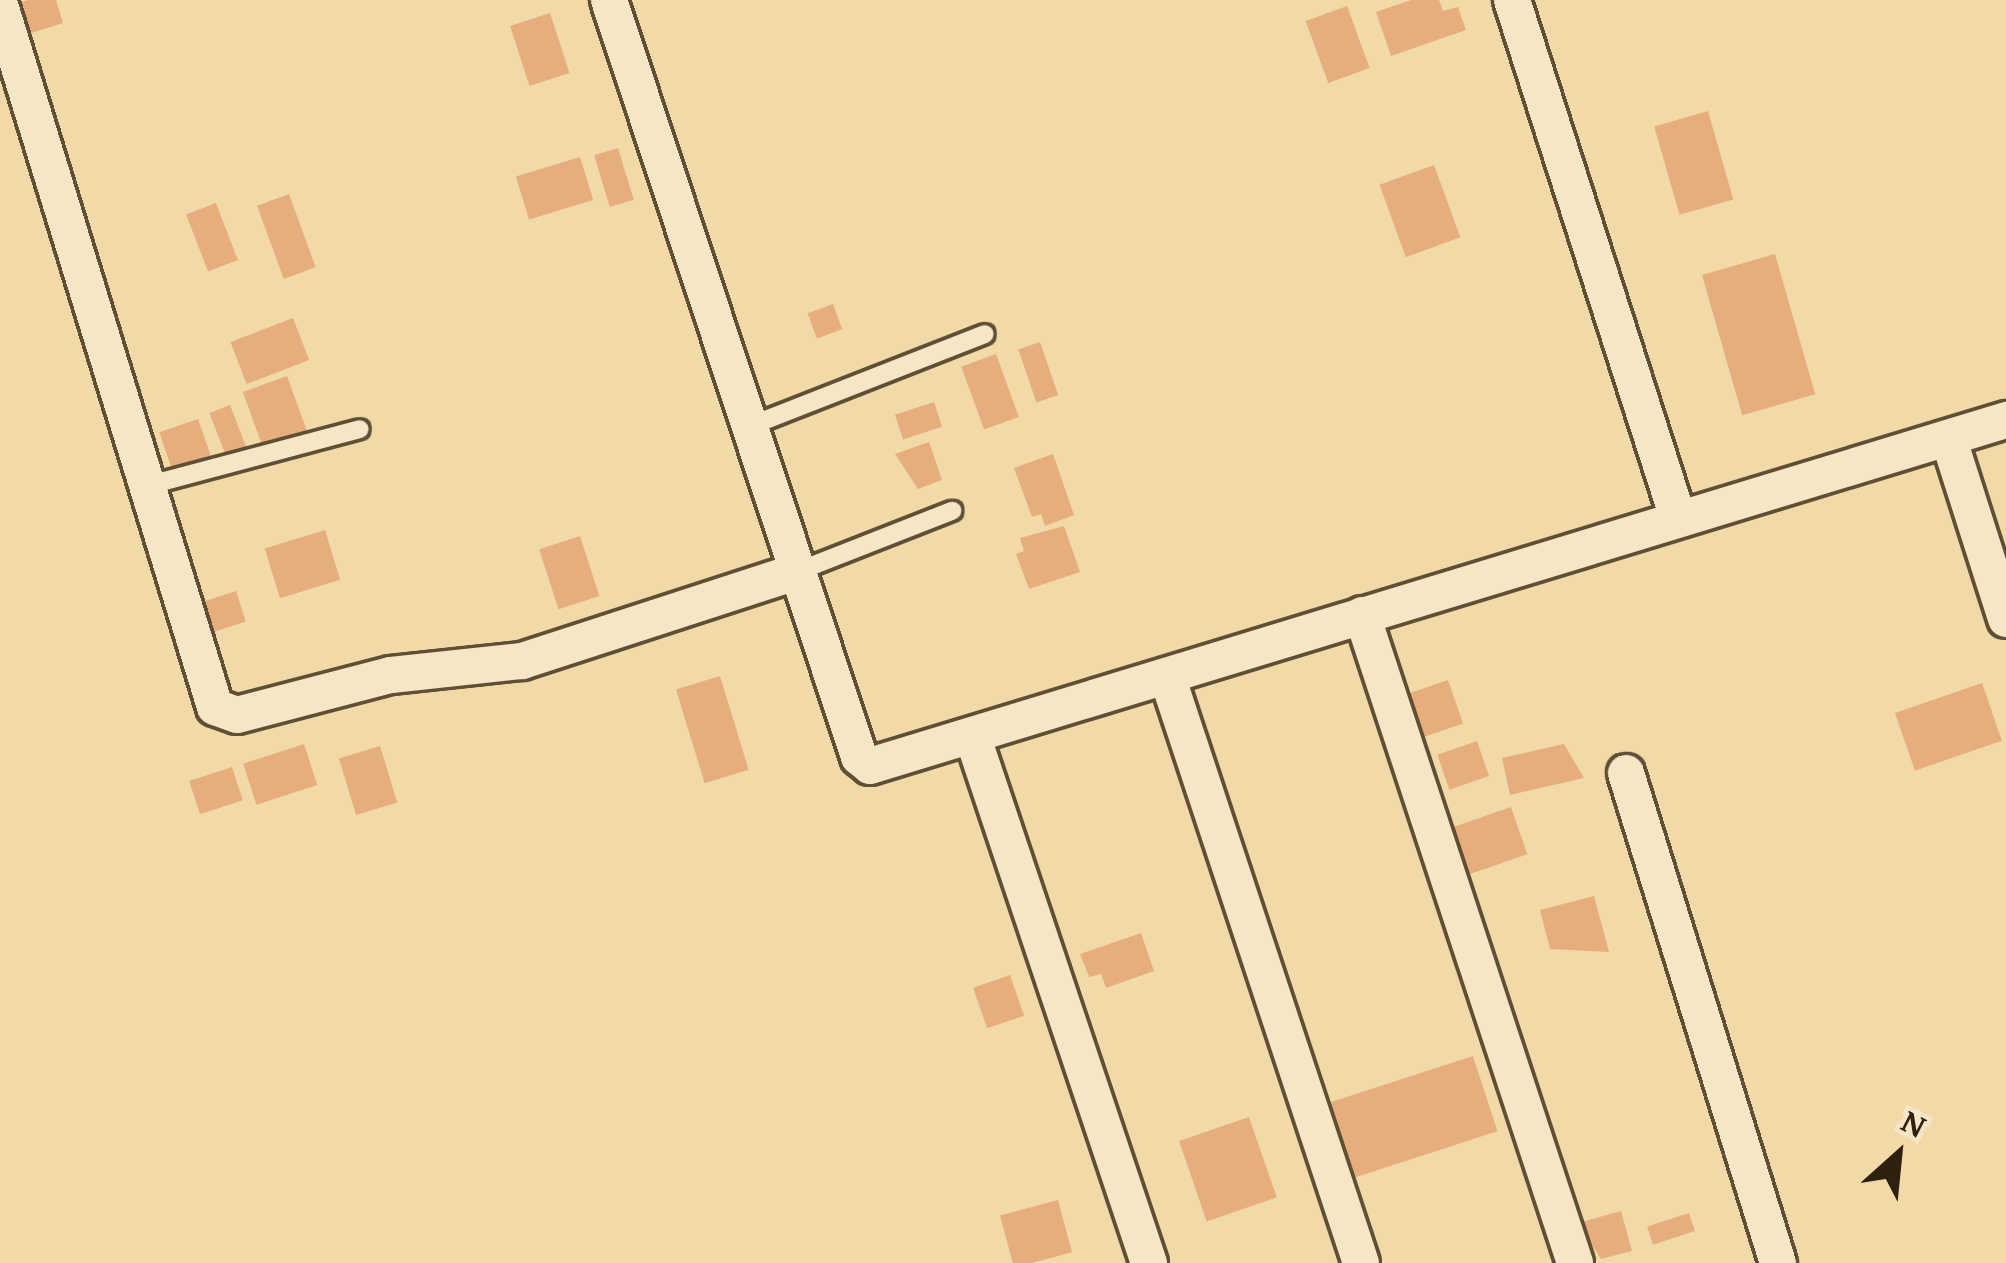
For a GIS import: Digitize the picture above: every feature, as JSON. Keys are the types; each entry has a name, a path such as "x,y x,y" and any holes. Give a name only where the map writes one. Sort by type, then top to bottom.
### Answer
{"street":[{"path":"608,0 861,760 876,765 1677,515 2006,420"},
{"path":"1512,0 1677,515"},
{"path":"0,5 209,698 237,715 391,676 522,662 796,572"},
{"path":"1949,440 2006,619"},
{"path":"1362,615 1575,1263"},
{"path":"1167,676 1360,1263"},
{"path":"974,738 1149,1263"},
{"path":"1626,773 1778,1263"}],"lane":[{"path":"750,426 985,334"},
{"path":"146,485 360,429"},
{"path":"796,572 952,511"}],"building":[{"path":"28,0 56,0 63,23 13,39 3,8"},
{"path":"1411,0 1439,0 1443,11 1458,7 1466,30 1391,56 1376,12"},
{"path":"1347,6 1370,68 1328,83 1306,21"},
{"path":"550,13 569,73 530,86 510,26"},
{"path":"1708,111 1733,199 1680,215 1654,126"},
{"path":"618,148 634,200 610,207 594,155"},
{"path":"580,157 593,200 529,220 516,177"},
{"path":"1434,165 1460,237 1406,257 1379,185"},
{"path":"289,194 316,267 284,279 257,206"},
{"path":"216,203 238,260 208,271 186,214"},
{"path":"1775,254 1815,394 1742,415 1702,275"},
{"path":"833,304 842,329 817,339 808,313"},
{"path":"293,318 309,360 247,384 230,342"},
{"path":"1040,342 1058,395 1036,402 1018,349"},
{"path":"996,354 1019,417 984,430 961,367"},
{"path":"287,376 309,435 264,451 243,392"},
{"path":"934,402 942,427 903,439 895,415"},
{"path":"230,405 247,450 227,458 209,413"},
{"path":"198,419 213,462 174,476 159,432"},
{"path":"929,442 942,480 918,489 895,454"},
{"path":"1053,454 1074,515 1045,526 1041,514 1032,517 1014,468"},
{"path":"1064,526 1080,572 1029,589 1016,554 1024,551 1020,538"},
{"path":"325,530 340,580 280,598 265,548"},
{"path":"580,536 599,596 559,609 539,549"},
{"path":"236,591 246,621 206,634 196,604"},
{"path":"720,676 749,770 705,783 676,689"},
{"path":"1448,680 1463,723 1419,739 1404,695"},
{"path":"1982,683 2002,741 1915,771 1895,713"},
{"path":"1477,741 1489,776 1449,790 1437,755"},
{"path":"304,744 317,785 256,805 243,764"},
{"path":"1564,744 1584,778 1510,795 1502,758"},
{"path":"380,746 397,802 356,815 339,759"},
{"path":"232,767 243,800 200,814 189,781"},
{"path":"1511,807 1527,854 1466,875 1450,828"},
{"path":"1594,896 1609,952 1550,949 1540,910"},
{"path":"1141,933 1154,971 1106,988 1101,974 1089,977 1080,954"},
{"path":"1010,975 1024,1016 987,1028 973,988"},
{"path":"1473,1056 1497,1131 1342,1182 1318,1106"},
{"path":"1249,1117 1277,1197 1207,1221 1179,1141"},
{"path":"1058,1200 1072,1252 1013,1263 1000,1216"},
{"path":"1621,1211 1632,1251 1601,1259 1578,1223"},
{"path":"1689,1213 1695,1231 1653,1245 1647,1227"}]}
